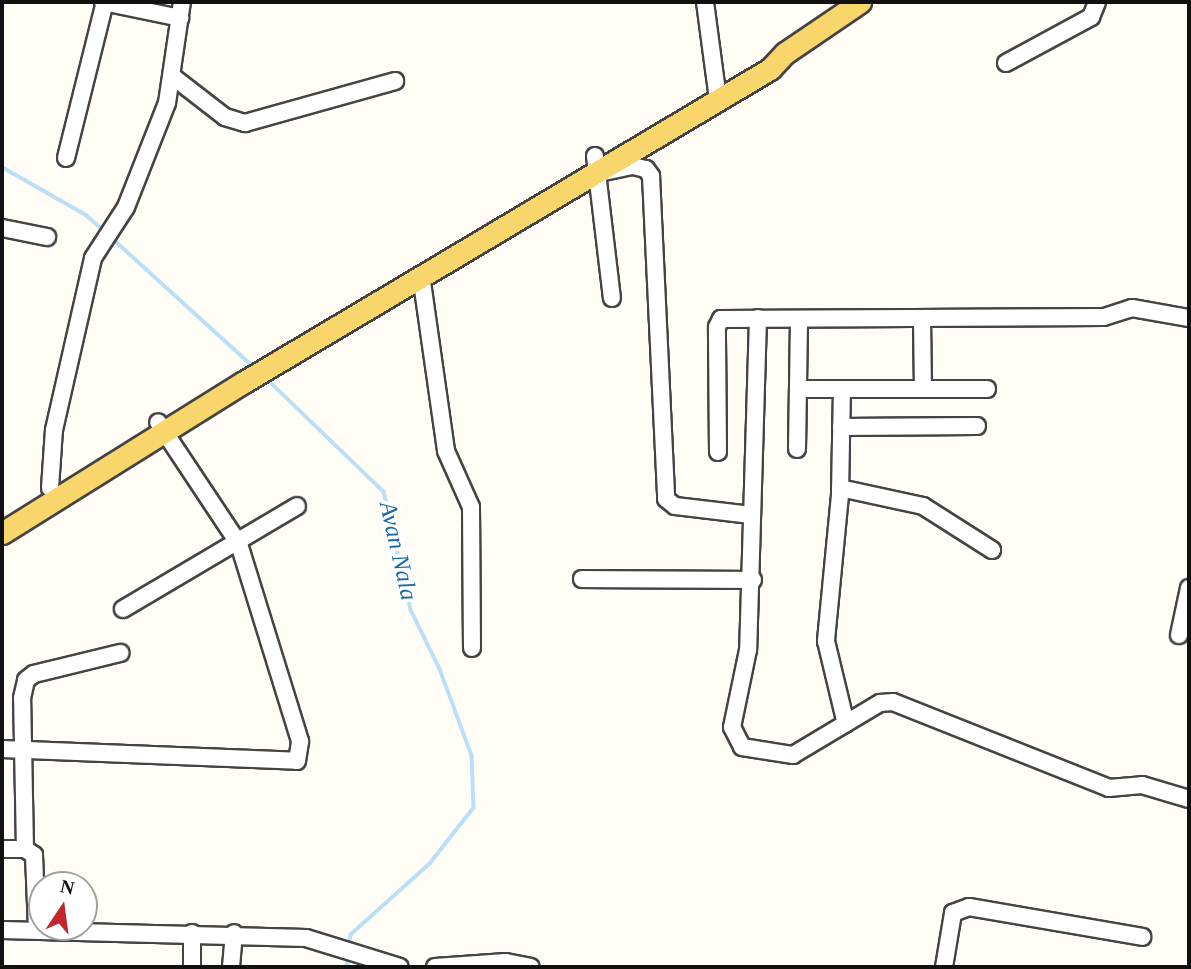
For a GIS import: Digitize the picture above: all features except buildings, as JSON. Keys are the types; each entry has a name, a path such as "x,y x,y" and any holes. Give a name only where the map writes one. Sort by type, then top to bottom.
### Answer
{"main road":[{"path":"294,347 421,275 717,93 760,60 785,53 852,4"},
{"path":"2,533 241,378 598,166"},
{"path":"2,517 162,427"}],"street":[{"path":"50,488 54,430 100,242 117,224 167,103 181,10 104,2 66,158"},
{"path":"705,2 717,93"},
{"path":"1006,63 1091,17 1097,2"},
{"path":"172,76 225,117 245,124 395,81"},
{"path":"612,298 598,166 633,166 646,169 651,176 666,499 676,506 751,514"},
{"path":"2,228 47,237"},
{"path":"421,275 446,451 471,507 472,648"},
{"path":"718,452 718,321 758,318 922,318 1052,314 1104,317 1132,308 1189,318"},
{"path":"758,318 751,514 753,580 748,650 733,714 734,737 749,749 793,755 880,704 893,702 1109,788 1142,785 1189,799"},
{"path":"922,318 923,389"},
{"path":"797,449 799,319"},
{"path":"798,389 987,389"},
{"path":"842,389 840,488 826,640 846,724"},
{"path":"841,427 978,426"},
{"path":"2,748 296,761 300,741 237,541 162,427"},
{"path":"840,488 923,506 992,550"},
{"path":"123,609 297,506"},
{"path":"582,579 753,580"},
{"path":"1179,635 1189,588"},
{"path":"24,849 23,750 26,680 34,674 120,653"},
{"path":"2,849 24,849 35,859 35,871"},
{"path":"944,967 953,913 969,907 1142,937"},
{"path":"2,930 28,930"},
{"path":"98,931 234,933 314,939 400,967"},
{"path":"192,933 192,967"},
{"path":"231,967 234,933"},
{"path":"435,967 506,962 531,967"}],"waterway":[{"name":"Avan Nala","path":"2,167 86,215 103,230"},
{"name":"Avan Nala","path":"112,238 254,367"},
{"name":"Avan Nala","path":"265,377 384,492 411,610 440,669 472,756 474,808 430,864 351,935 349,948"},
{"name":"Avan Nala","path":"347,967 348,956"}]}
